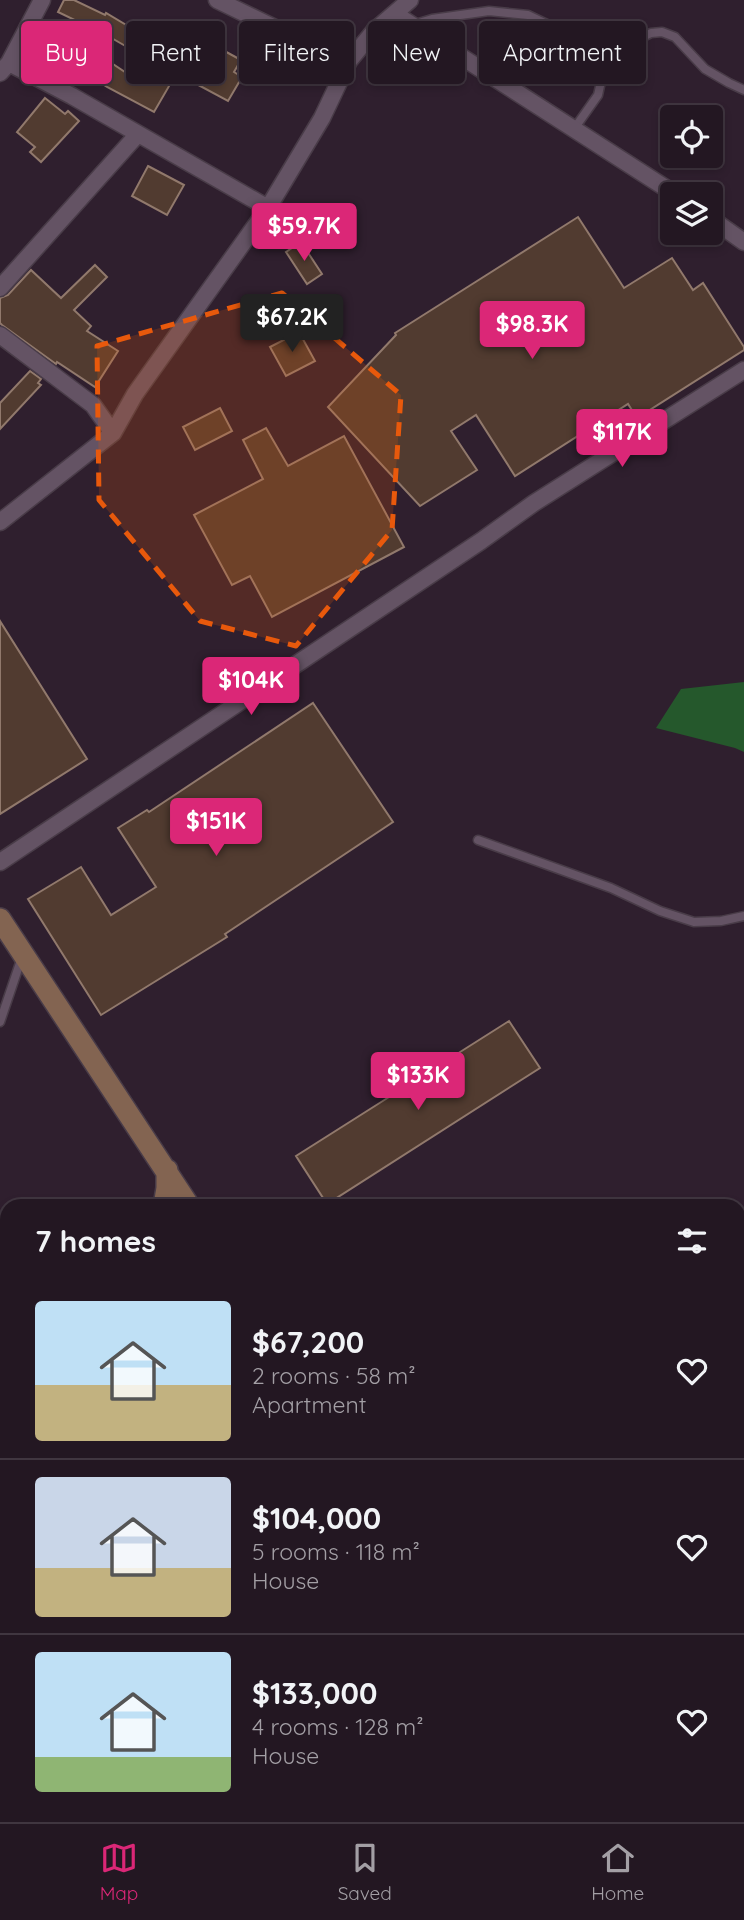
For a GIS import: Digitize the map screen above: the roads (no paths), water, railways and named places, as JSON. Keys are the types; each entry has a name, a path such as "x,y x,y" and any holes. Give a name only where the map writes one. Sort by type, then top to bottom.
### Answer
{"street":[{"path":"42,0 4,68 72,96 268,208"},
{"path":"217,0 260,21"},
{"path":"354,55 374,31 410,0"},
{"path":"395,15 405,21"},
{"path":"465,59 660,184"},
{"path":"0,522 113,433 135,394 268,208 322,118 338,84"},
{"path":"0,288 138,134"},
{"path":"723,227 744,242"},
{"path":"0,335 93,405 113,433"},
{"path":"0,862 534,503 744,370"},
{"path":"0,919 185,1199"},
{"path":"165,1199 167,1170"}],"lane":[{"path":"425,21 489,11 528,15 541,21"},
{"path":"646,36 662,32 675,37 705,69 744,90"},
{"path":"574,129 598,95 600,84"},
{"path":"478,840 611,888 660,911 694,922 720,921 744,916"},
{"path":"0,1022 23,955"}]}
